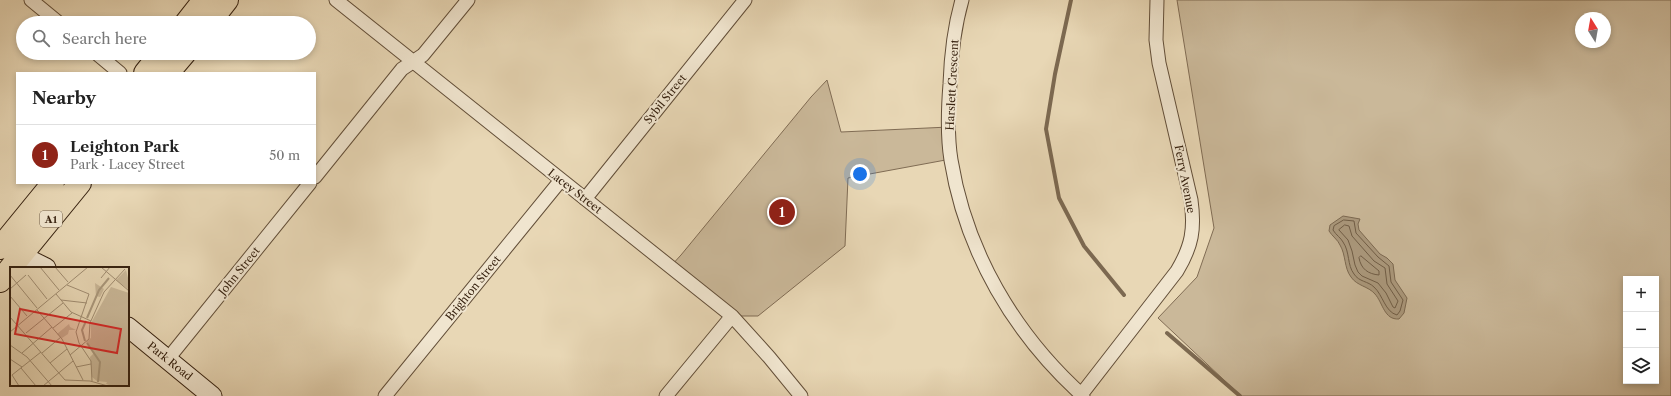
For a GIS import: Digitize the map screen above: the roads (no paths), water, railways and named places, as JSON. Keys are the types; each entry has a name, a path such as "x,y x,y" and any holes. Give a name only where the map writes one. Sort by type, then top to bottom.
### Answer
{"highway":[{"path":"191,16 204,0"},
{"path":"214,16 227,0"},
{"path":"146,72 155,60"},
{"path":"169,72 179,60"},
{"name":"A1","path":"0,246 52,184"},
{"name":"A1","path":"12,267 79,184"},
{"name":"A1","path":"0,281 10,269"}],"main road":[{"path":"0,246 44,267"},
{"name":"Park Road","path":"129,328 212,396"}],"street":[{"path":"31,0 50,16"},
{"name":"Lacey Street","path":"336,0 732,316 770,357 801,396"},
{"path":"316,176 402,69 423,55 468,0"},
{"name":"Sybil Street","path":"585,199 745,0"},
{"name":"Harslett Crescent","path":"962,0 957,17 952,50 948,113 951,159 963,208 983,263 998,294 1035,346 1057,372 1081,396"},
{"name":"Ferry Avenue","path":"1081,396 1177,271 1187,254 1192,237 1193,216 1191,200 1159,63 1156,40 1157,0"},
{"path":"104,60 119,72"},
{"name":"Brighton Street","path":"384,396 561,180"},
{"name":"John Street","path":"167,360 309,184"},
{"path":"666,396 732,316"}],"water":[{"path":"1343,216 1360,219 1358,224 1359,230 1380,254 1393,264 1395,280 1407,298 1404,313 1399,319 1390,317 1384,310 1375,294 1353,280 1349,273 1342,249 1338,241 1329,231 1330,225"}],"waterway":[{"path":"1071,0 1055,74 1046,129 1059,198 1084,246 1124,295"},
{"path":"1167,333 1240,396"}],"place":[{"name":"Leighton Park","path":"782,212"}]}
